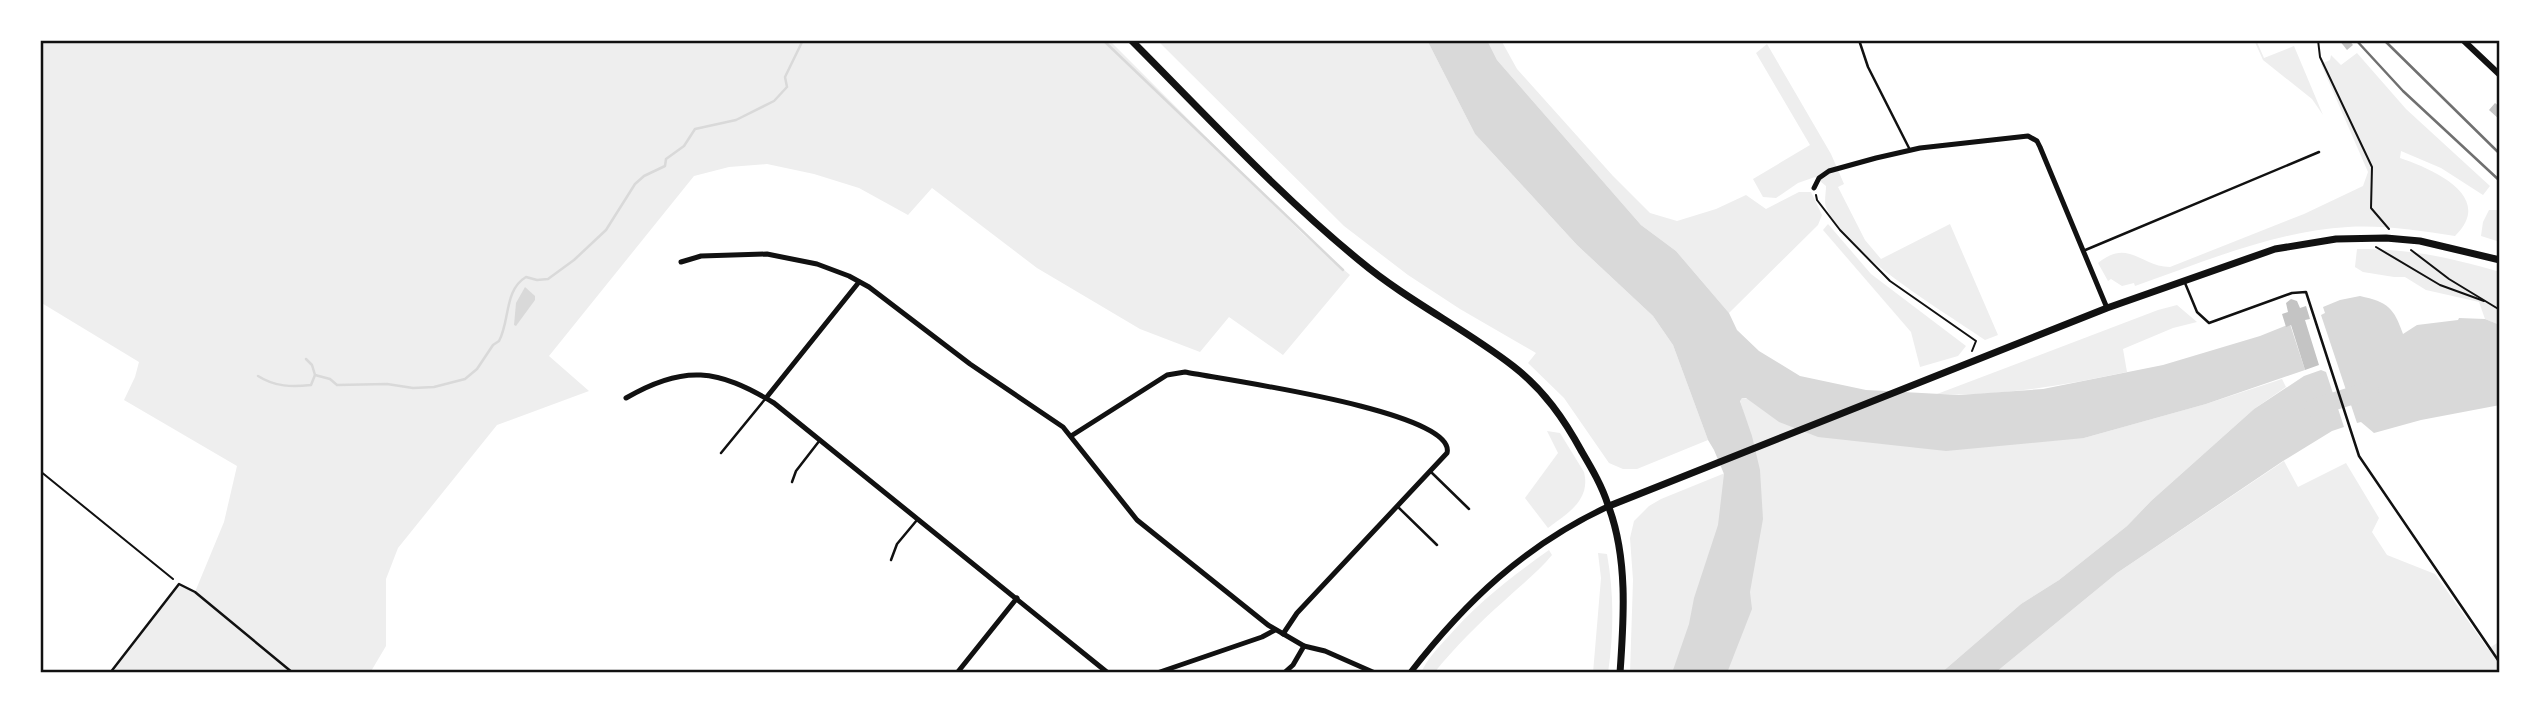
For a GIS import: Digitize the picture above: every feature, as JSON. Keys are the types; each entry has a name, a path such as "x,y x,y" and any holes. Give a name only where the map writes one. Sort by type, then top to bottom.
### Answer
{"main road":[{"path":"1131,40 1293,202 1358,260 1394,288 1505,360 1534,384 1557,410 1609,506 1617,537 1623,584 1620,673"},
{"path":"1609,506 2107,308 2275,249 2305,242 2386,238 2420,241 2500,260"}],"street":[{"path":"2463,40 2500,75"},
{"path":"1814,188 1819,178 1829,171 1910,150 2021,135 2034,138 2107,308"},
{"path":"681,262 701,256 767,254 817,264 876,292 970,364 1053,419 1071,436 1116,497 1137,520 1275,630 1304,646 1325,651 1375,673"},
{"path":"766,398 859,282"},
{"path":"1071,436 1167,375 1185,372 1367,406 1408,419 1430,430 1448,446 1447,453 1297,613 1283,634"},
{"path":"626,398 666,378 687,375 720,377 741,384 766,398 1108,673"},
{"path":"1410,673 1474,598 1511,565 1570,525 1609,506"},
{"path":"957,673 1017,598"},
{"path":"1157,673 1269,635 1275,630"},
{"path":"1284,673 1293,665 1304,646"}],"lane":[{"path":"1859,40 1868,67 1910,150"},
{"path":"2083,251 2319,152"},
{"path":"2184,280 2197,312 2209,323 2292,293 2306,292 2348,428 2365,466 2500,663"},
{"path":"721,453 766,398"},
{"path":"792,482 796,471 820,440"},
{"path":"1430,471 1469,509"},
{"path":"1397,506 1437,545"},
{"path":"891,560 897,544 917,520"},
{"path":"110,673 179,584 195,592 293,673"}],"path":[{"path":"2318,40 2320,57 2367,156"},
{"path":"1814,188 1817,200 1840,230 1890,281 1976,341 1972,352 1976,361"},
{"path":"2361,238 2440,285 2488,302 2500,310"},
{"path":"40,471 179,584"}],"shaded area":[{"path":"40,40 1109,40 1304,235 1350,275 1283,355 1229,317 1200,352 1140,329 1037,268 932,188 908,215 859,188 814,174 767,164 729,167 694,176 549,356 589,391 497,425 398,548 386,579 386,646 370,673 112,673 179,584 195,592 224,522 237,466 124,400 139,362 40,302"},
{"path":"1157,40 1427,40 1475,134 1577,245 1653,316 1673,345 1708,440 1637,469 1623,469 1609,463 1564,398 1528,363 1536,353 1408,275 1344,226"},
{"path":"1427,40 1487,40 1497,60 1641,225 1676,251 1729,313 1737,330 1759,351 1800,376 1866,390 1959,395 2043,389 2163,365 2260,336 2290,324 2305,370 2206,404 2084,438 1946,451 1818,437 1779,422 1746,398 1742,398 1740,401 1760,470 1763,519 1750,592 1752,609 1727,673 1672,673 1718,525 1724,474 1708,440 1673,345 1653,316 1577,245 1475,134"},
{"path":"1487,40 1501,40 1517,69 1650,213 1677,221 1716,209 1746,195 1766,209 1799,192 1811,192 1822,215 1818,225 1729,313 1676,251 1641,225 1497,60"},
{"path":"2254,40 2264,58 2294,46 2323,115 2312,99 2263,60"},
{"path":"1767,44 1831,154 1844,184 1838,187 1865,240 1881,259 1950,224 1998,335 1985,340 1873,262 1836,225 1825,205 1826,186 1815,177 1798,183 1776,198 1763,197 1753,179 1810,145 1756,53"},
{"path":"2357,53 2406,109 2490,186 2483,195 2441,168 2401,151 2400,158 2442,177 2464,197 2468,208 2466,222 2455,236 2375,227 2320,230 2266,241 2135,286 2134,283 2122,286 2111,279 2108,281 2098,263 2109,256 2127,253 2160,266 2170,267 2304,214 2363,186 2368,172 2321,64 2330,60 2331,55 2341,65"},
{"path":"2489,210 2500,210 2500,242 2481,236 2483,222"},
{"path":"1828,224 1871,274 1966,346 1958,356 1920,367 1911,332 1823,230"},
{"path":"2357,249 2395,250 2429,255 2500,272 2500,325 2485,319 2479,302 2426,290 2405,277 2363,272 2355,267"},
{"path":"525,287 535,296 535,300 516,326 516,303"},
{"path":"2360,296 2389,308 2403,334 2417,325 2459,318 2485,319 2500,325 2500,405 2421,420 2374,433 2361,422 2357,423 2321,315 2325,313 2323,307"},
{"path":"2177,305 2197,322 2173,328 2123,349 2127,372 2009,392 1937,394 2158,310"},
{"path":"2321,370 2326,372 2344,427 2332,431 2283,461 2117,573 1995,673 1941,673 2021,604 2059,580 2127,526 2151,501 2254,409 2304,376"},
{"path":"2282,379 2286,387 2254,409 2151,501 2127,526 2059,580 2021,604 1941,673 1630,673 1633,580 1630,538 1634,521 1649,506 1661,499 1757,460 1740,400 1742,398 2084,438 2206,404"},
{"path":"1547,431 1560,433 1584,472 1585,482 1581,498 1576,505 1548,528 1525,498 1558,453"},
{"path":"2284,461 2298,487 2346,463 2379,518 2372,532 2387,555 2435,574 2488,649 2500,641 2500,673 1995,673 2117,573"},
{"path":"1549,550 1552,555 1547,561 1477,626 1434,673 1421,673 1433,654 1470,613 1508,580"},
{"path":"1598,553 1607,554 1611,583 1612,628 1608,673 1593,673 1601,578"}],"building":[{"path":"2339,40 2349,40 2353,45 2347,50"},
{"path":"2495,103 2500,107 2500,120 2489,110"},
{"path":"2291,299 2297,301 2300,308 2306,306 2310,319 2305,320 2319,365 2305,370 2291,325 2286,327 2282,314 2288,312 2286,303"}],"waterway":[{"path":"315,375 330,379 337,385 387,384 413,388 434,387 465,379 477,369 493,345 499,341 511,298 519,283 526,277 548,279 574,260 606,230 635,184 644,176 665,166 666,159 684,146 695,129 736,120 774,101 787,87 785,77 803,40"},
{"path":"1103,40 1343,270"},
{"path":"258,376 284,385 311,385 315,375 312,365 306,359"},
{"path":"2313,408 2370,390"}],"railway":[{"path":"2356,40 2403,91 2500,181"},
{"path":"2384,40 2500,154"}]}
